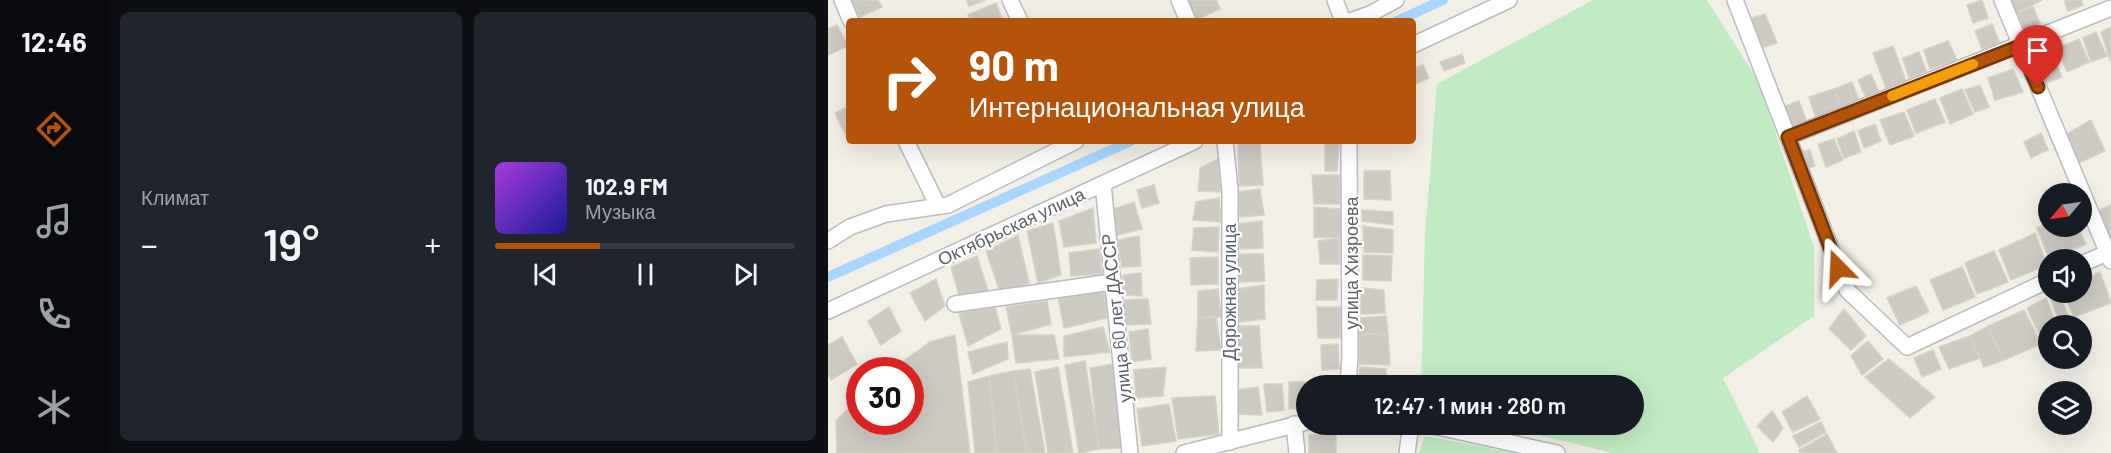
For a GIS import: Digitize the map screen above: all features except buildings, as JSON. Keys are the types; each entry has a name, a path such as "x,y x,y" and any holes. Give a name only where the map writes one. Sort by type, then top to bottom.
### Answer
{"street":[{"path":"842,0 850,18"},
{"path":"1010,0 1019,18"},
{"path":"1179,0 1187,18"},
{"path":"1335,0 1342,18"},
{"path":"1359,18 1396,0"},
{"path":"1416,44 1509,0"},
{"path":"1735,0 1847,290 1907,346 2038,285"},
{"path":"2002,0 2110,255 2092,261"},
{"path":"1788,137 2111,8"},
{"path":"907,144 938,206"},
{"path":"828,242 850,227 885,214 948,205 1067,144"},
{"name":"Октябрьская улица","path":"828,311 1188,144"},
{"name":"Дорожная улица","path":"1225,144 1230,190 1230,442"},
{"name":"улица Хизроева","path":"1349,144 1349,375"},
{"name":"улица 60 лет ДАССР","path":"1103,183 1130,453"},
{"path":"955,304 1112,282"},
{"path":"1184,453 1296,424"},
{"path":"1297,453 1299,435"},
{"path":"1407,453 1409,435"},
{"path":"1474,435 1557,453"}],"green space":[{"path":"1593,0 1707,0 1758,81 1814,247 1814,316 1723,378 1760,453 1613,453 1538,435 1644,435 1644,375 1421,375 1425,235 1437,84"},
{"path":"1425,436 1514,453 1419,453"}],"waterway":[{"path":"1404,18 1443,0"},
{"path":"828,277 1124,144"}],"slow traffic":[{"path":"1892,96 1973,64"}],"route":[{"path":"1838,268 1788,137 2020,46 2038,87"}]}
